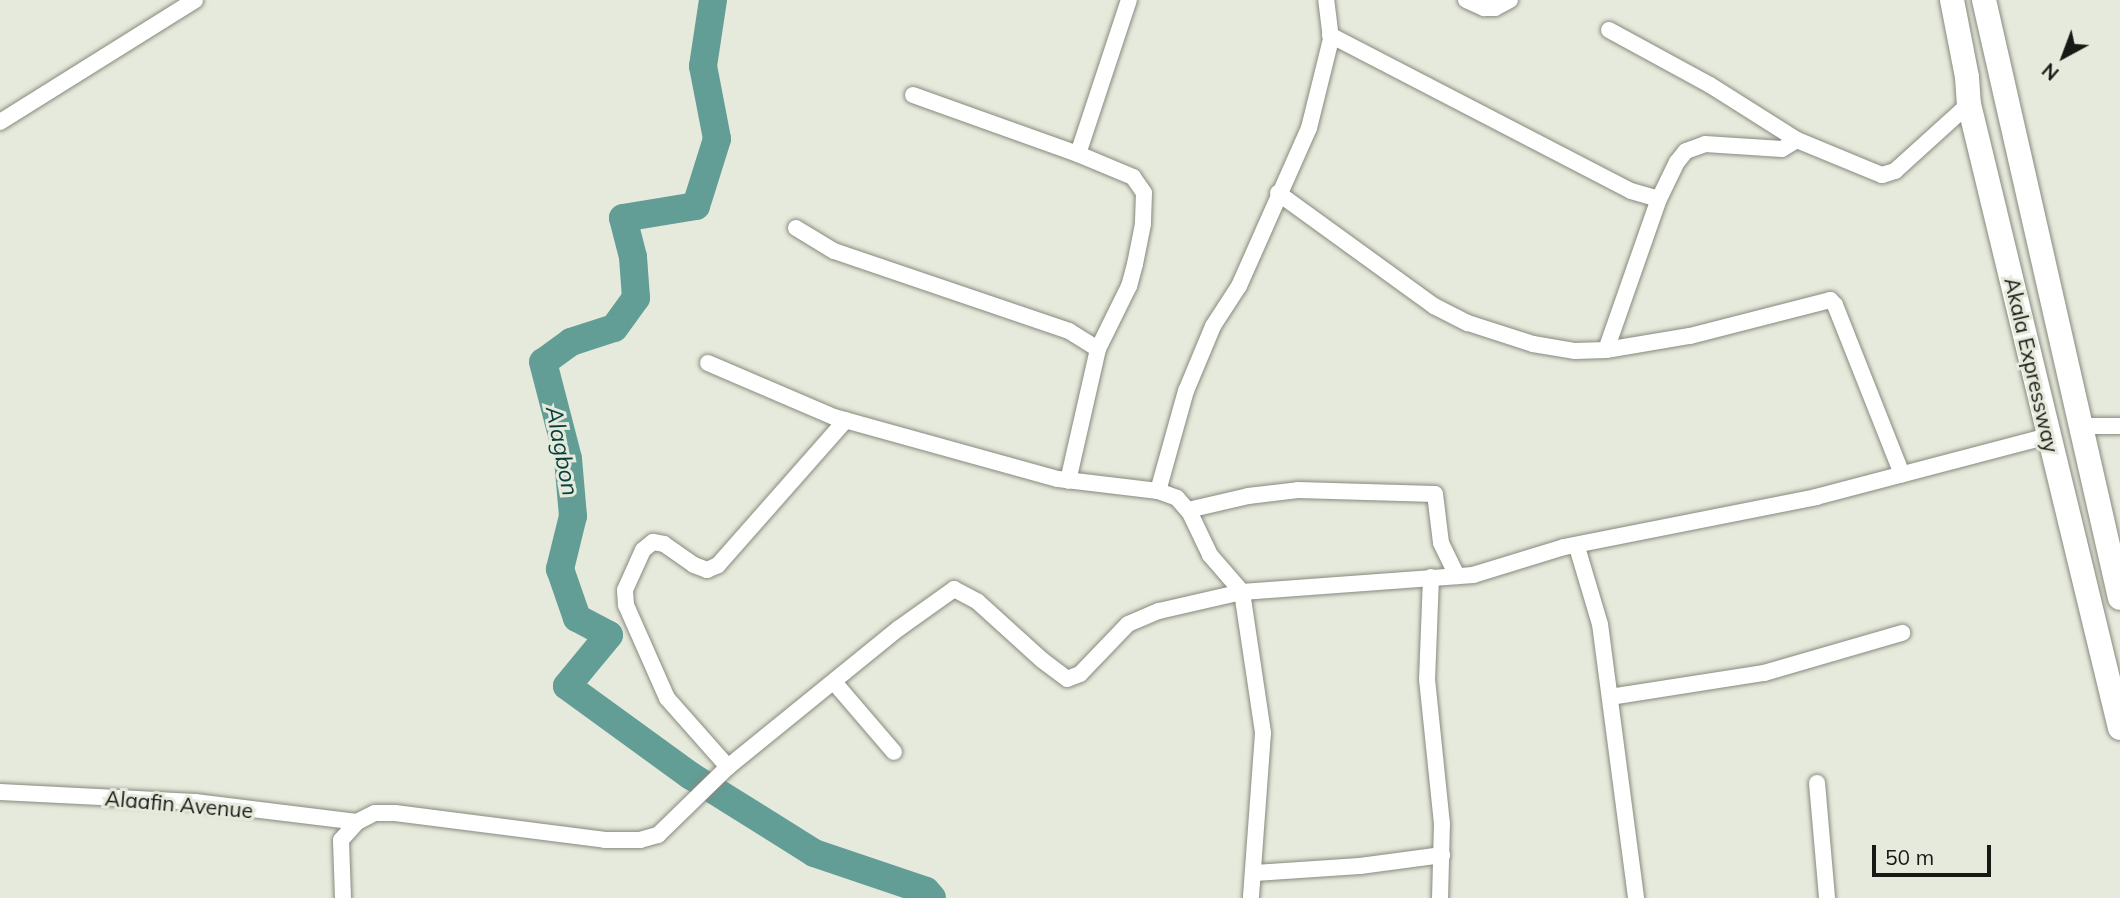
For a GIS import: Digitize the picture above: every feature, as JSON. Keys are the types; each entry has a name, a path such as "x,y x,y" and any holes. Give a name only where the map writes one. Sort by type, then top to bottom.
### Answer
{"main road":[{"name":"Akala Expressway","path":"1952,0 1968,77 1969,104 2120,728"},
{"name":"Akala Expressway","path":"1984,0 2120,598"}],"street":[{"path":"0,122 195,0"},
{"path":"1158,491 1186,391 1213,326 1239,286 1278,192 1309,128 1330,35 1326,0"},
{"path":"1466,0 1484,8 1495,8 1510,0"},
{"path":"1078,153 1125,1"},
{"path":"1609,30 1710,85 1797,140 1836,158 1882,174 1891,174 1969,104"},
{"path":"1330,35 1631,191 1659,199"},
{"path":"913,94 1078,153 1133,177 1144,192 1143,224 1129,286 1098,348 1068,481"},
{"path":"1606,350 1659,199 1676,162 1694,147 1705,144 1782,149 1797,140"},
{"path":"1278,192 1434,306 1468,323 1534,344 1576,351 1606,350 1690,336 1830,300 1835,305 1902,474"},
{"path":"796,228 834,251 1069,331 1098,348"},
{"path":"708,363 846,421 1068,481 1158,491 1177,498 1188,510 1210,555 1242,592 1263,733 1255,873 1251,898"},
{"path":"723,771 667,698 626,605 625,590 643,550 653,542 664,544 694,565 707,570 718,565 846,421"},
{"path":"2080,426 2120,426"},
{"path":"343,898 341,840 357,822 375,813 395,813 605,840 640,839 658,835 723,771 954,589 978,603 1042,660 1067,678 1080,674 1128,624 1159,611 1242,592 1473,575 1563,547 1577,547 1816,497 2049,436"},
{"path":"1188,510 1248,496 1298,490 1435,494 1441,543 1457,576"},
{"path":"1577,547 1600,624 1636,898"},
{"path":"1431,578 1427,679 1442,823 1440,898"},
{"path":"1610,697 1764,673 1902,633"},
{"path":"834,681 894,752"},
{"path":"1817,783 1827,898"},
{"name":"Alaafin Avenue","path":"0,792 195,802 357,822"},
{"path":"1255,873 1360,866 1442,855"}],"waterway":[{"name":"Alagbon","path":"713,0 703,66 717,139 696,206 623,218 633,257 636,298 614,328 571,342 543,362 568,459 573,516 560,569 577,618 609,635 567,686 691,776 814,853 926,891 932,898"}]}
